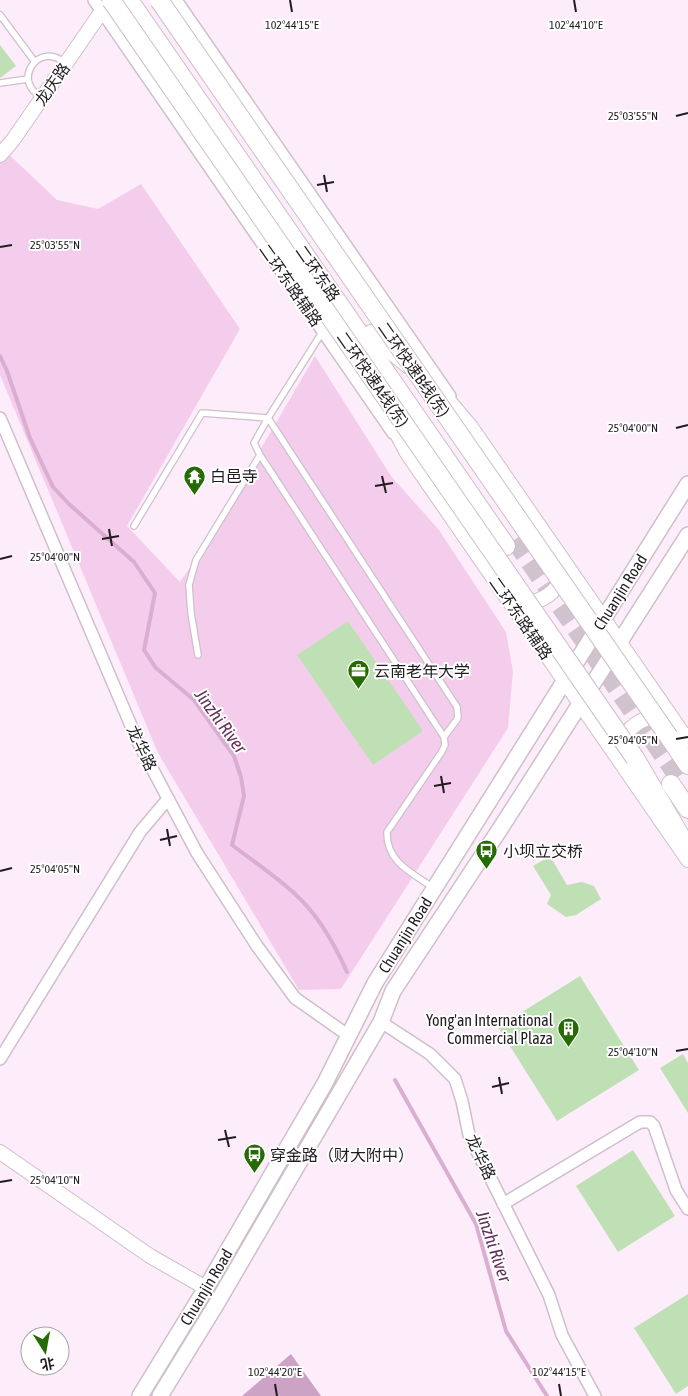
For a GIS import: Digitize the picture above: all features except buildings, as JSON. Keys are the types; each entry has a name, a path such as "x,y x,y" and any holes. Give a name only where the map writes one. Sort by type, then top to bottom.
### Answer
{"main road":[{"name":"二环东路","path":"129,0 367,335"},
{"name":"二环东路","path":"141,0 510,543"},
{"name":"二环快速B线(东)","path":"159,0 679,736 681,780 688,809"},
{"name":"二环快速A线(东)","path":"102,4 629,762"},
{"name":"Chuanjin Road","path":"140,1396 206,1288 325,1083 375,983 688,484"},
{"name":"Chuanjin Road","path":"160,1396 217,1303 381,1022 393,991 502,826 688,535"},
{"path":"629,762 688,835"},
{"path":"629,762 688,849"}],"street":[{"path":"176,0 620,642 679,736"},
{"name":"龙庆路","path":"0,155 13,140 66,64 102,4"},
{"name":"二环东路辅路","path":"102,4 323,331 564,681 580,704 629,762 688,860"},
{"path":"367,335 446,397 471,427"},
{"path":"367,335 391,422 414,464"},
{"name":"龙华路","path":"0,418 138,742 167,800 197,853 257,946 295,998 349,1036"},
{"path":"501,589 512,599 518,601 531,602 544,598 554,590 561,578 563,565 557,552"},
{"path":"629,762 620,755 622,743 628,732 638,722 650,717 669,719 679,736"},
{"path":"0,1059 140,832 167,800"},
{"name":"龙华路","path":"381,1022 430,1054 455,1079 469,1135 549,1295 562,1335 595,1396"},
{"path":"503,1204 640,1122 650,1122 654,1126 676,1190 688,1209"},
{"path":"0,1152 150,1256 206,1288"}],"lane":[{"path":"0,15 35,62"},
{"path":"42,97 33,90 28,79 31,67 39,58 51,56 62,60 66,64"},
{"path":"0,83 28,79"},
{"path":"323,331 254,443 444,737 445,746 387,832 386,843 393,857 402,866 434,888"},
{"path":"134,526 202,413 268,418"},
{"path":"268,418 457,707 458,718 444,737"},
{"path":"198,655 191,613 189,585 196,560 260,455"}],"shaded area":[{"path":"0,146 57,200 98,209 141,184 240,329 127,526 180,582 200,553 315,356 391,476 439,530 506,632 513,672 508,728 341,989 299,990 158,753 0,375"},
{"path":"291,1354 321,1396 242,1396"}],"waterway":[{"name":"Jinzhi River","path":"0,356 30,438 53,487 69,504 134,562 155,593 144,650 156,668 194,700 234,756 241,777 244,796 232,845 281,882 304,903 325,931 347,972"},
{"name":"Jinzhi River","path":"395,1080 476,1224 506,1331 547,1396"}],"tunnel":[{"path":"514,540 679,779"}],"place":[{"name":"白邑寺","path":"194,495"},
{"name":"云南老年大学","path":"358,690"},
{"name":"小坝立交桥","path":"487,870"},
{"name":"Yong'an International Commercial Plaza","path":"569,1048"},
{"name":"穿金路（财大附中）","path":"254,1174"}]}
